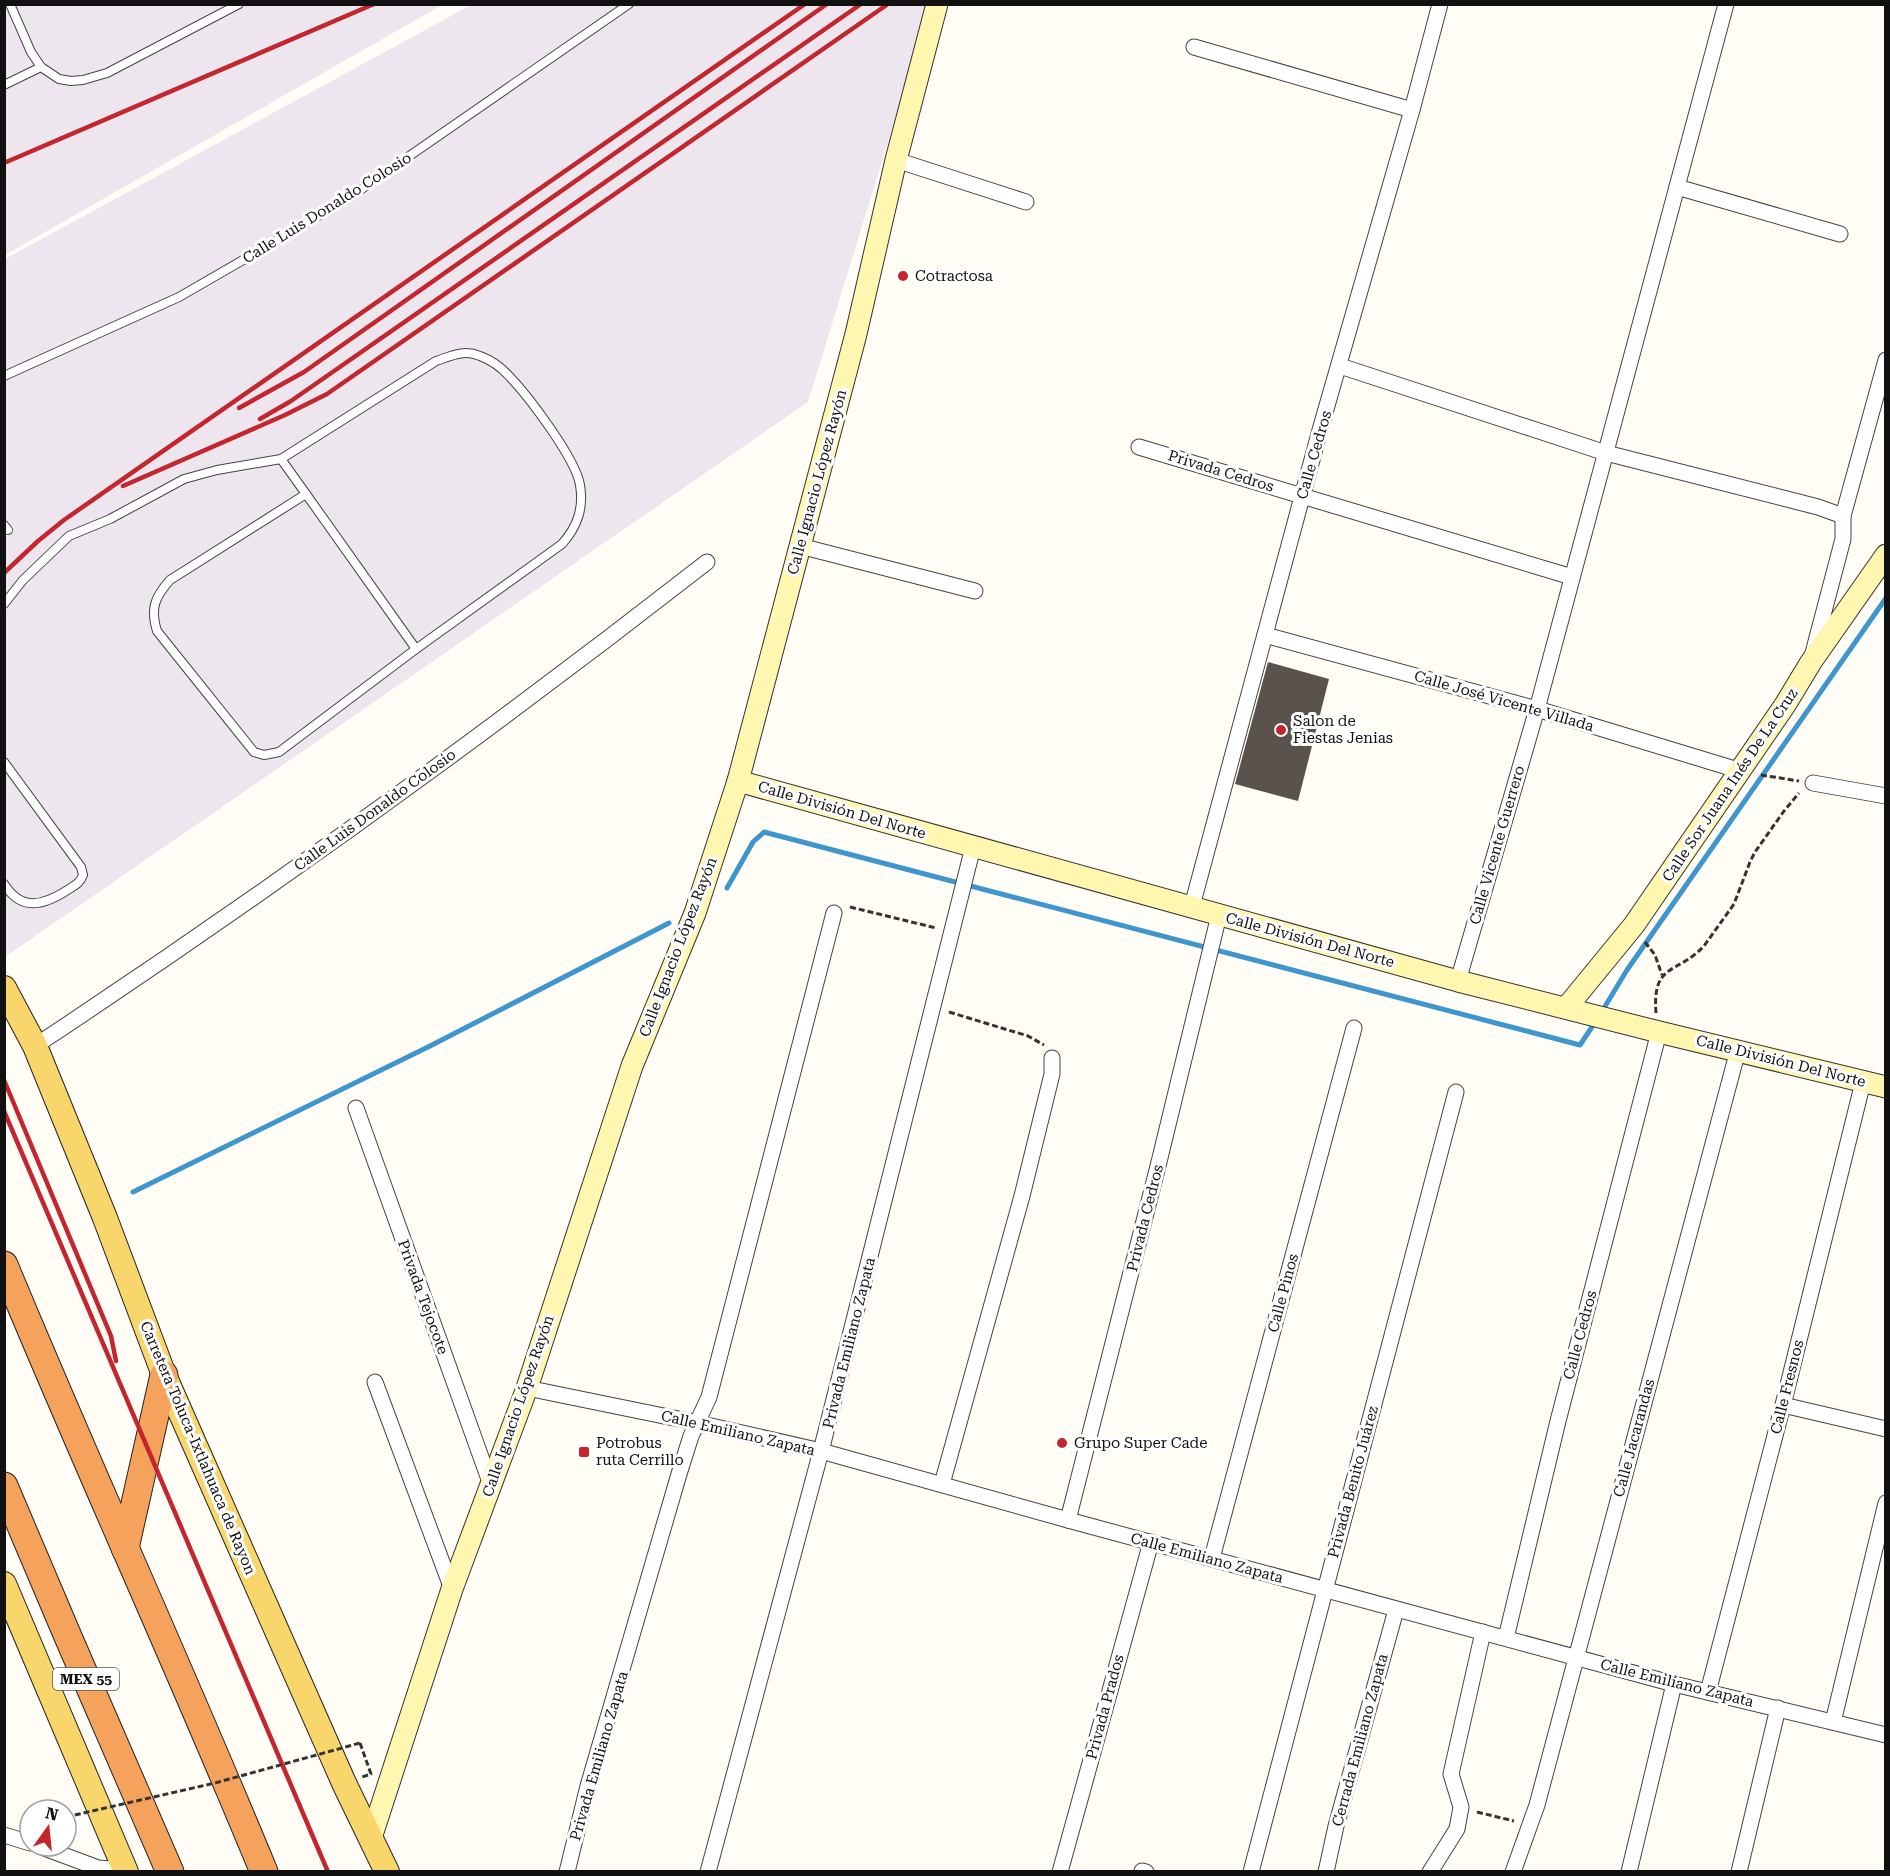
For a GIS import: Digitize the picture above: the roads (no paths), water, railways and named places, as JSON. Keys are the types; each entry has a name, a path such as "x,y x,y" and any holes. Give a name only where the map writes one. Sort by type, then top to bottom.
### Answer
{"highway":[{"path":"4,1265 264,1872"},
{"path":"125,1548 164,1375"},
{"name":"MEX 55","path":"4,1486 170,1872"}],"main road":[{"name":"Calle Ignacio López Rayón","path":"371,1838 452,1590 527,1388 632,1065 694,913 738,781 856,334 896,160 937,4"},
{"name":"Calle Sor Juana Inés De La Cruz","path":"1576,1011 1634,926 1747,772 1811,662 1886,555"},
{"name":"Calle División Del Norte","path":"738,781 970,857 1192,906 1217,922 1886,1087"},
{"name":"Carretera Toluca-Ixtlahuaca de Rayon","path":"4,988 35,1046 114,1240 164,1375 344,1783 387,1872"},
{"path":"4,1584 125,1871"}],"street":[{"name":"Calle Cedros","path":"1192,906 1302,496 1440,4"},
{"name":"Calle Vicente Guerrero","path":"1458,981 1537,709 1726,4"},
{"path":"1194,47 1412,110"},
{"path":"896,160 1026,202"},
{"path":"1677,187 1840,234"},
{"path":"1811,662 1843,539 1843,516 1886,360"},
{"path":"1340,366 1606,453 1818,507 1843,516"},
{"name":"Privada Cedros","path":"1139,447 1572,577"},
{"path":"800,546 975,591"},
{"name":"Calle Luis Donaldo Colosio","path":"35,1046 114,994 338,837 522,704 707,562"},
{"name":"Calle José Vicente Villada","path":"1265,635 1537,709 1747,772"},
{"path":"1813,783 1886,796"},
{"name":"Privada Emiliano Zapata","path":"708,1872 821,1451 970,857"},
{"name":"Privada Emiliano Zapata","path":"567,1872 588,1786 676,1485 691,1436 710,1397 834,913"},
{"name":"Privada Cedros","path":"1068,1520 1217,922"},
{"name":"Calle Pinos","path":"1212,1558 1354,1028"},
{"name":"Calle Cedros","path":"1506,1638 1558,1421 1659,1032"},
{"name":"Calle Jacarandas","path":"1513,1872 1530,1826 1738,1050"},
{"path":"942,1484 1022,1196 1052,1074 1052,1058"},
{"name":"Calle Fresnos","path":"1708,1692 1863,1082"},
{"name":"Privada Benito Juárez","path":"1251,1872 1456,1092"},
{"name":"Privada Tejocote","path":"356,1108 491,1485"},
{"path":"375,1382 452,1590"},
{"name":"Calle Emiliano Zapata","path":"527,1388 821,1451 1396,1610 1576,1656 1674,1684 1886,1735"},
{"path":"1782,1405 1886,1429"},
{"path":"1833,1722 1886,1503"},
{"name":"Privada Prados","path":"1060,1872 1151,1542"},
{"name":"Cerrada Emiliano Zapata","path":"1326,1872 1396,1610"},
{"path":"1430,1872 1457,1830 1461,1807 1451,1774 1484,1632"},
{"path":"1629,1872 1674,1684"},
{"path":"1739,1872 1778,1708"},
{"path":"68,1858 98,1870 125,1871"}],"lane":[{"path":"10,4 31,52 41,66 59,79 71,81 107,73 238,4"},
{"name":"Calle Luis Donaldo Colosio","path":"4,376 179,297 276,241 353,195 629,4"},
{"path":"4,85 41,66"},
{"path":"4,604 23,580 69,536 110,519 184,479 217,470 281,459 436,361 462,352 479,355 496,364 511,378 571,459 580,484 582,504 578,522 562,544 416,649 279,752 264,755 254,752 157,631 153,610 161,590 170,580 306,494"},
{"path":"281,459 416,649"},
{"path":"4,762 81,867 83,875 79,882 41,903 26,902 15,897 4,884"}],"waterway":[{"path":"1601,1013 1627,970 1886,598"},
{"path":"727,888 753,842 764,832 1580,1045 1596,1021"},
{"path":"133,1192 430,1046 669,923"}],"railway":[{"path":"4,163 374,4"},
{"path":"4,573 64,520 805,4"},
{"path":"239,408 304,372 827,4"},
{"path":"260,419 291,401 861,4"},
{"path":"123,486 285,415 327,394 888,4"},
{"path":"4,1080 111,1336 116,1361"},
{"path":"4,1111 328,1872"}],"place":[{"name":"Cotractosa","path":"903,276"},
{"name":"Salon de Fiestas Jenias","path":"1281,730"},
{"name":"Grupo Super Cade","path":"1062,1443"},
{"name":"Potrobus ruta Cerrillo","path":"584,1452"}]}
